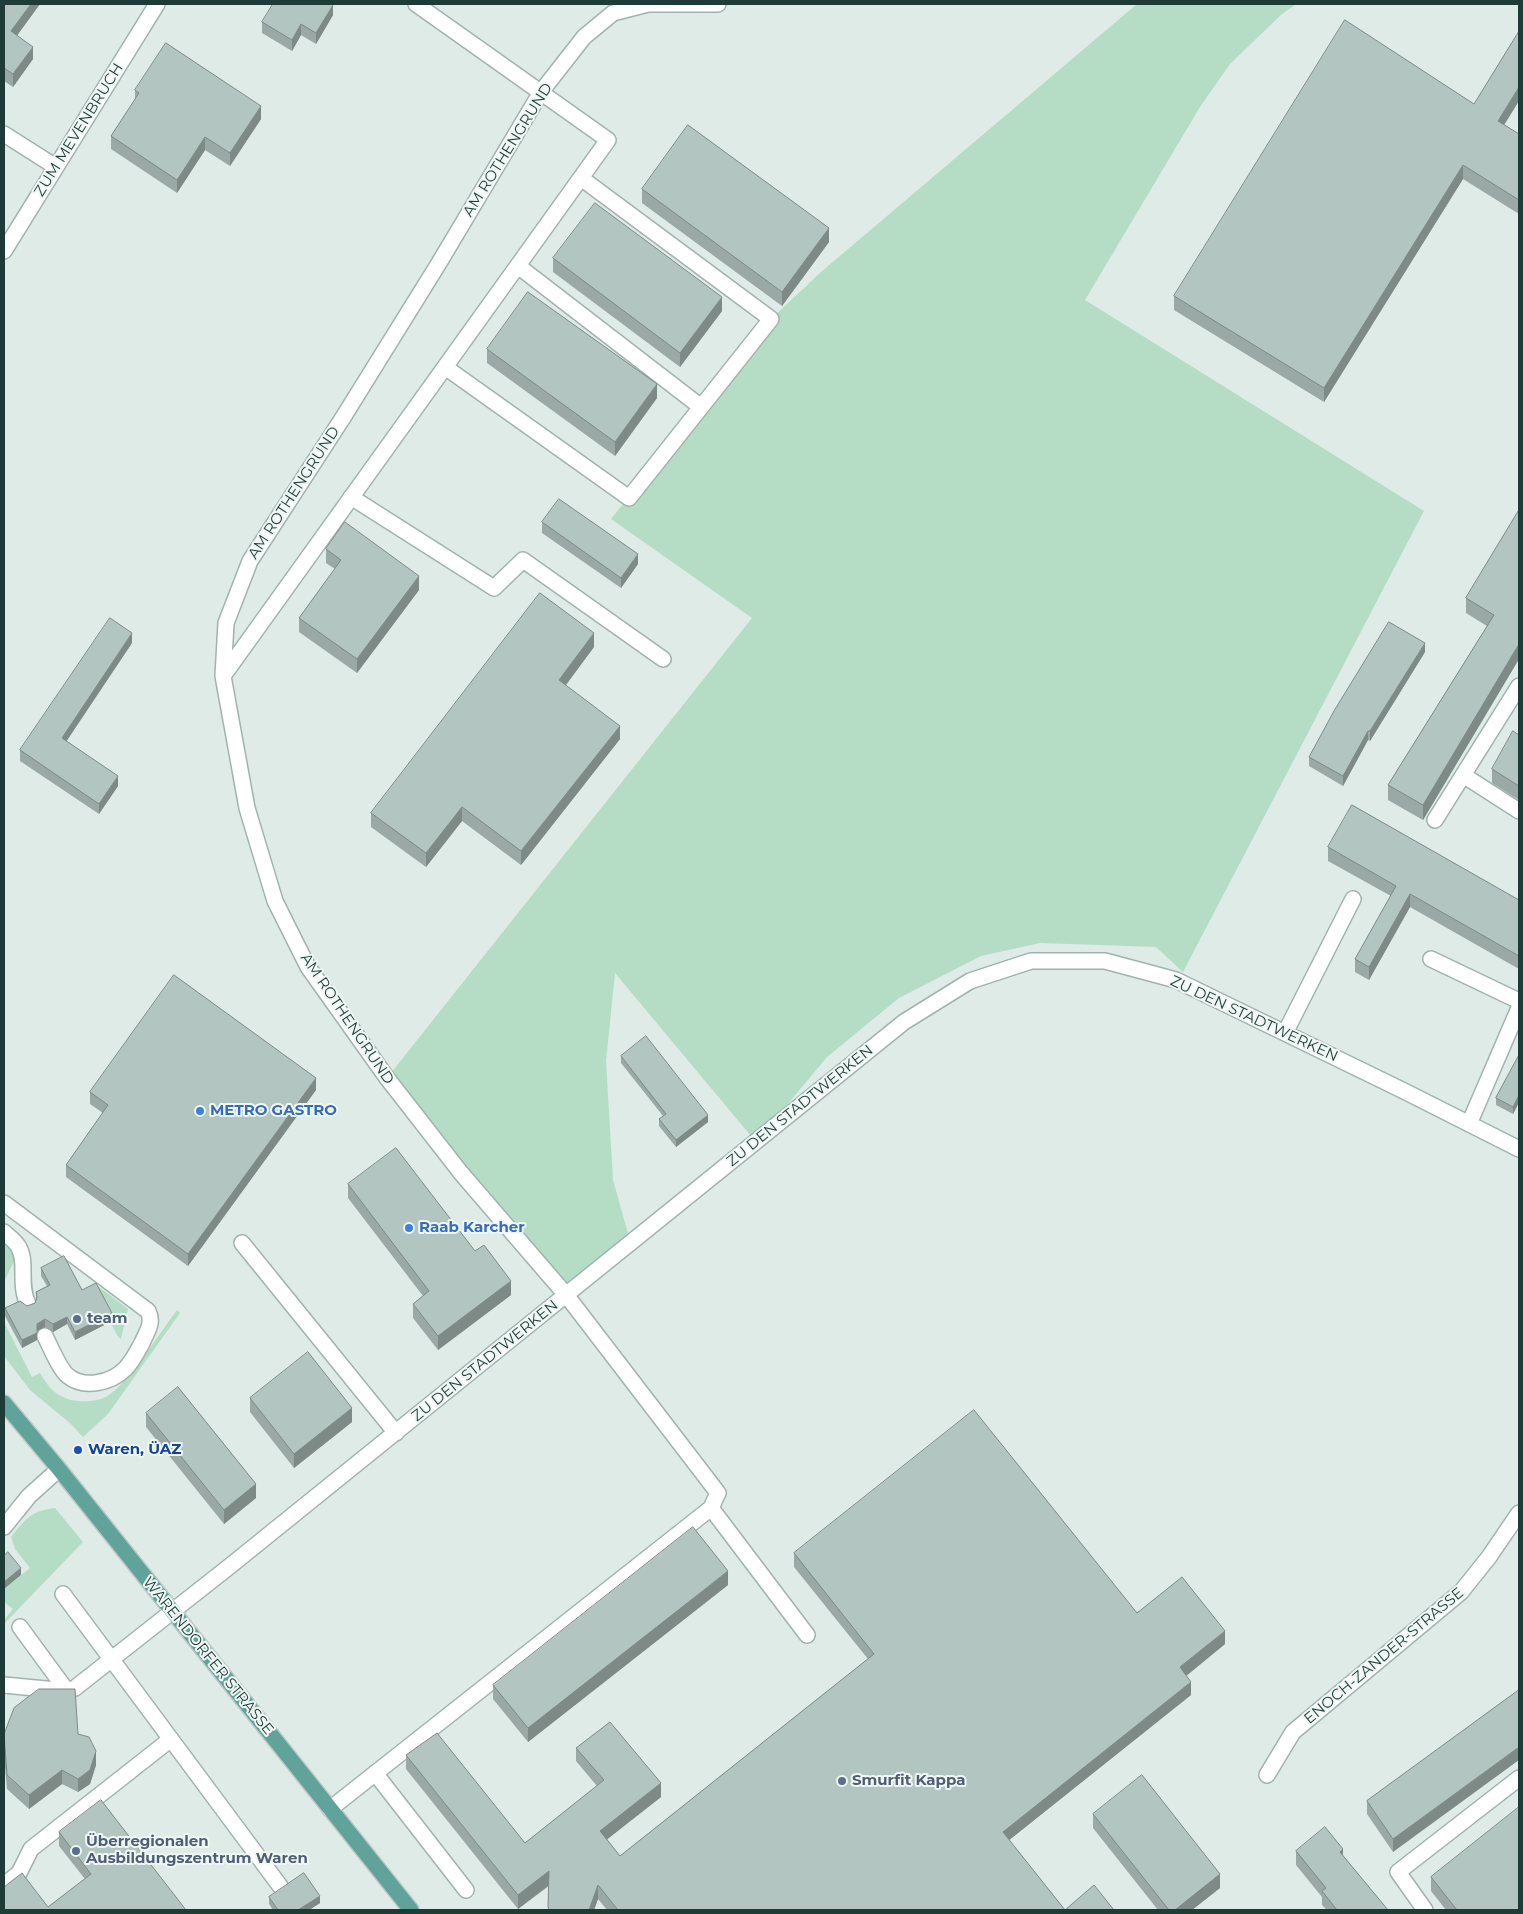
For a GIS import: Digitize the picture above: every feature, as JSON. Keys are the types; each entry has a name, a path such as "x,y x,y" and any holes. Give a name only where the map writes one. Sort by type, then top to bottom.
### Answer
{"main road":[{"name":"WARENDORFER STRASSE","path":"4,1403 60,1469 411,1910"}],"street":[{"path":"223,676 608,140 416,4"},
{"name":"AM ROTHENGRUND","path":"711,1508 718,1493 567,1296 461,1173 387,1078 308,967 275,901 247,808 223,676 226,622 250,561 344,416 541,92 584,37 613,13 648,4 718,4"},
{"name":"ZUM MEVENBRUCH","path":"4,251 154,6"},
{"path":"4,134 56,167"},
{"path":"445,367 629,498 770,319 581,178"},
{"path":"518,266 701,407"},
{"path":"351,497 494,588 523,560 663,659"},
{"path":"1435,820 1463,775 1513,711 1519,686"},
{"path":"1463,775 1519,811"},
{"path":"1286,1033 1353,900"},
{"path":"1431,959 1519,1002"},
{"name":"ZU DEN STADTWERKEN","path":"68,1691 75,1688 173,1612 567,1296 904,1022 970,981 1031,961 1105,961 1176,980 1519,1149"},
{"path":"1469,1124 1519,1008"},
{"path":"4,1203 148,1311 151,1317 151,1325 136,1354 126,1368 108,1380 89,1384 76,1381 66,1375 45,1336"},
{"path":"4,1232 18,1245 21,1252 23,1290 28,1304"},
{"path":"242,1243 396,1433"},
{"path":"4,1527 29,1496 60,1469"},
{"path":"330,1809 711,1508 807,1635"},
{"name":"ENOCH-ZANDER-STRASSE","path":"1267,1775 1293,1732 1461,1592 1489,1557 1519,1513"},
{"path":"63,1594 280,1886"},
{"path":"20,1627 68,1691"},
{"path":"4,1685 68,1691"},
{"path":"4,1885 19,1873 31,1849 171,1740"},
{"path":"375,1773 466,1890"},
{"path":"1425,1910 1398,1872 1519,1778"}],"green space":[{"path":"1137,4 1296,4 1281,15 1230,64 1200,107 1085,300 1424,511 1183,972 1156,947 1040,943 981,956 899,998 827,1057 756,1142 615,973 606,1061 613,1180 631,1244 567,1296 387,1078 752,618 611,519 771,319 821,272"},
{"path":"4,1244 11,1249 15,1259 4,1282"},
{"path":"99,1287 128,1309 121,1339 93,1290"},
{"path":"177,1310 180,1313 108,1414 83,1437 71,1424 30,1390 4,1356 4,1322 32,1377 40,1373 53,1390 71,1400 97,1400 106,1397 123,1382"},
{"path":"55,1508 83,1542 4,1624 4,1620 13,1609 4,1602 4,1589 30,1568 15,1549 11,1537 29,1517 40,1511"}],"building":[{"path":"4,4 31,4 11,31 33,47 13,74 4,68"},
{"path":"273,4 333,5 316,33 301,24 292,40 262,22"},
{"path":"1345,20 1474,104 1519,31 1519,87 1498,121 1519,134 1519,200 1463,165 1324,388 1174,296"},
{"path":"166,43 261,106 230,153 205,137 177,180 111,136 139,93 135,90"},
{"path":"688,125 829,228 782,292 642,189"},
{"path":"595,203 722,297 680,353 553,258"},
{"path":"528,292 657,384 615,442 487,349"},
{"path":"559,499 638,554 621,578 542,522"},
{"path":"1519,510 1519,644 1423,805 1388,785 1494,615 1466,598"},
{"path":"345,522 419,576 357,659 299,618 341,560 326,549"},
{"path":"540,593 594,633 559,680 620,726 521,851 462,807 426,853 371,813"},
{"path":"110,618 132,633 62,738 118,776 99,804 20,750"},
{"path":"1389,622 1425,643 1370,731 1368,731 1343,776 1309,757 1334,711"},
{"path":"1513,731 1519,735 1519,786 1492,769"},
{"path":"1352,805 1519,900 1519,956 1410,894 1369,967 1355,959 1396,886 1328,847"},
{"name":"METRO GASTRO","path":"174,975 316,1078 188,1254 66,1165 108,1105 90,1092"},
{"path":"646,1036 708,1115 676,1140 659,1119 666,1114 621,1056"},
{"path":"1519,1055 1519,1095 1513,1107 1496,1098"},
{"name":"Raab Karcher","path":"396,1148 475,1251 484,1245 511,1281 438,1336 413,1304 429,1291 348,1184"},
{"path":"64,1256 82,1290 96,1283 112,1313 75,1332 67,1317 53,1324 45,1319 37,1324 37,1333 22,1340 5,1308 20,1301 27,1306 35,1303 36,1292 50,1285 41,1268"},
{"path":"308,1352 352,1408 294,1454 250,1398"},
{"path":"178,1387 256,1484 224,1510 146,1413"},
{"path":"974,1410 1137,1613 1182,1577 1225,1631 1180,1667 1191,1682 1003,1832 1065,1910 618,1910 598,1885 589,1910 549,1910 549,1871 518,1895 406,1755 437,1733 525,1843 604,1780 576,1748 610,1722 661,1783 600,1831 620,1856 874,1654 794,1553"},
{"path":"693,1527 728,1571 528,1728 493,1685"},
{"path":"8,1552 21,1568 4,1582 4,1556"},
{"path":"39,1689 75,1689 78,1734 89,1737 96,1751 90,1770 78,1779 62,1770 29,1795 7,1775 4,1734 14,1708"},
{"path":"1519,1690 1519,1747 1393,1839 1367,1801"},
{"path":"1142,1775 1220,1874 1175,1910 1169,1910 1093,1814"},
{"path":"101,1800 186,1910 4,1910 4,1887 22,1873 48,1907 91,1874 59,1832"},
{"path":"1519,1807 1519,1910 1457,1910 1431,1877"},
{"path":"1325,1827 1343,1849 1340,1852 1388,1910 1337,1910 1322,1891 1326,1888 1296,1851"},
{"path":"304,1873 320,1896 298,1910 278,1910 269,1897"},
{"path":"1094,1885 1114,1910 1065,1910"}],"place":[{"name":"METRO GASTRO","path":"200,1111"},
{"name":"Raab Karcher","path":"409,1228"},
{"name":"team","path":"77,1319"},
{"name":"Waren, ÜAZ","path":"78,1450"},
{"name":"Smurfit Kappa","path":"842,1781"},
{"name":"Überregionalen Ausbildungszentrum Waren","path":"76,1851"}]}
